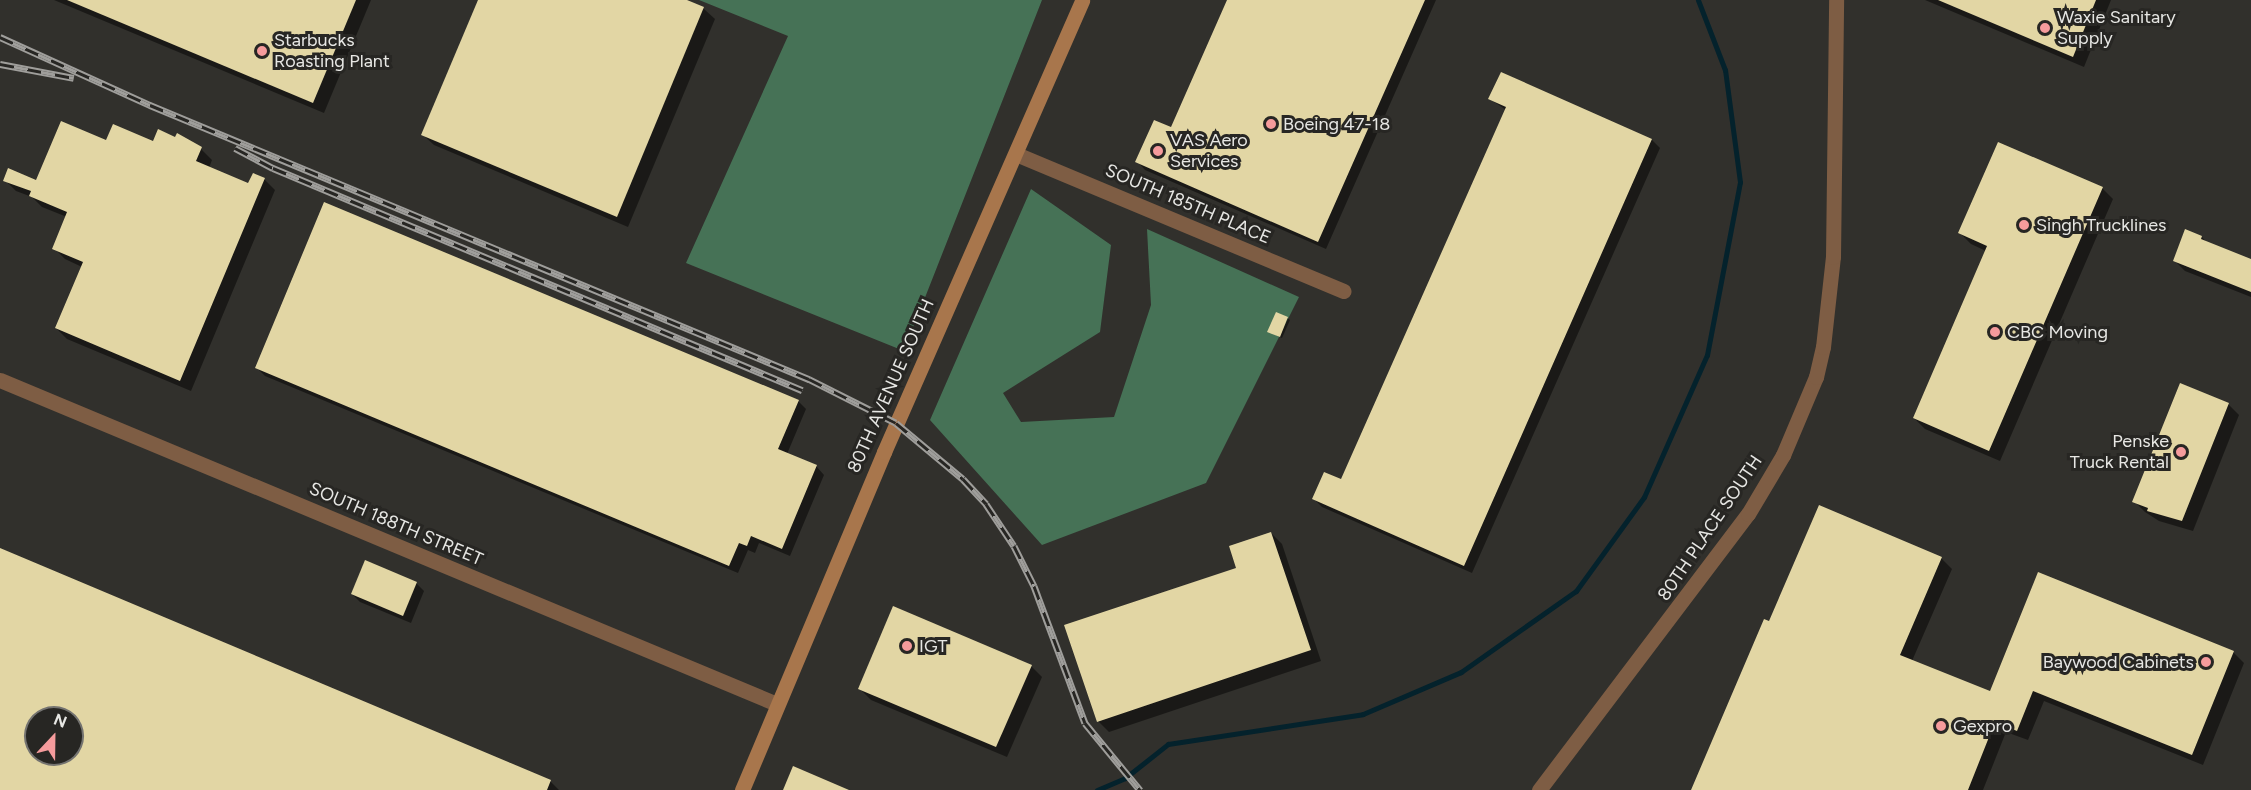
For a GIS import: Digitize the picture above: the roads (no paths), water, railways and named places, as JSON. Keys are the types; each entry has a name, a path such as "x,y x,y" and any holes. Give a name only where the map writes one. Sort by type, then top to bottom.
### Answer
{"street":[{"name":"80TH AVENUE SOUTH","path":"742,790 884,452 1082,0"},
{"name":"80TH PLACE SOUTH","path":"1539,790 1672,618 1748,514 1783,455 1816,376 1823,347 1833,257 1836,0"},
{"name":"SOUTH 185TH PLACE","path":"1016,154 1344,291"},
{"name":"SOUTH 188TH STREET","path":"0,380 777,704"}],"waterway":[{"path":"1097,790 1125,778 1168,744 1363,714 1461,672 1576,591 1644,497 1707,355 1740,182 1725,70 1698,0"}],"railway":[{"path":"0,37 150,105 809,379 896,423 963,479 986,504 1014,546 1034,586 1085,723 1140,790"},
{"path":"0,64 74,78"},
{"path":"235,148 273,168 802,390"}],"place":[{"name":"Waxie Sanitary Supply","path":"2045,28"},
{"name":"Starbucks Roasting Plant","path":"262,51"},
{"name":"Boeing 47-18","path":"1271,124"},
{"name":"VAS Aero Services","path":"1158,151"},
{"name":"Singh Trucklines","path":"2024,225"},
{"name":"CBC Moving","path":"1995,332"},
{"name":"Penske Truck Rental","path":"2181,452"},
{"name":"IGT","path":"907,646"},
{"name":"Baywood Cabinets","path":"2206,662"},
{"name":"Gexpro","path":"1941,726"}]}
